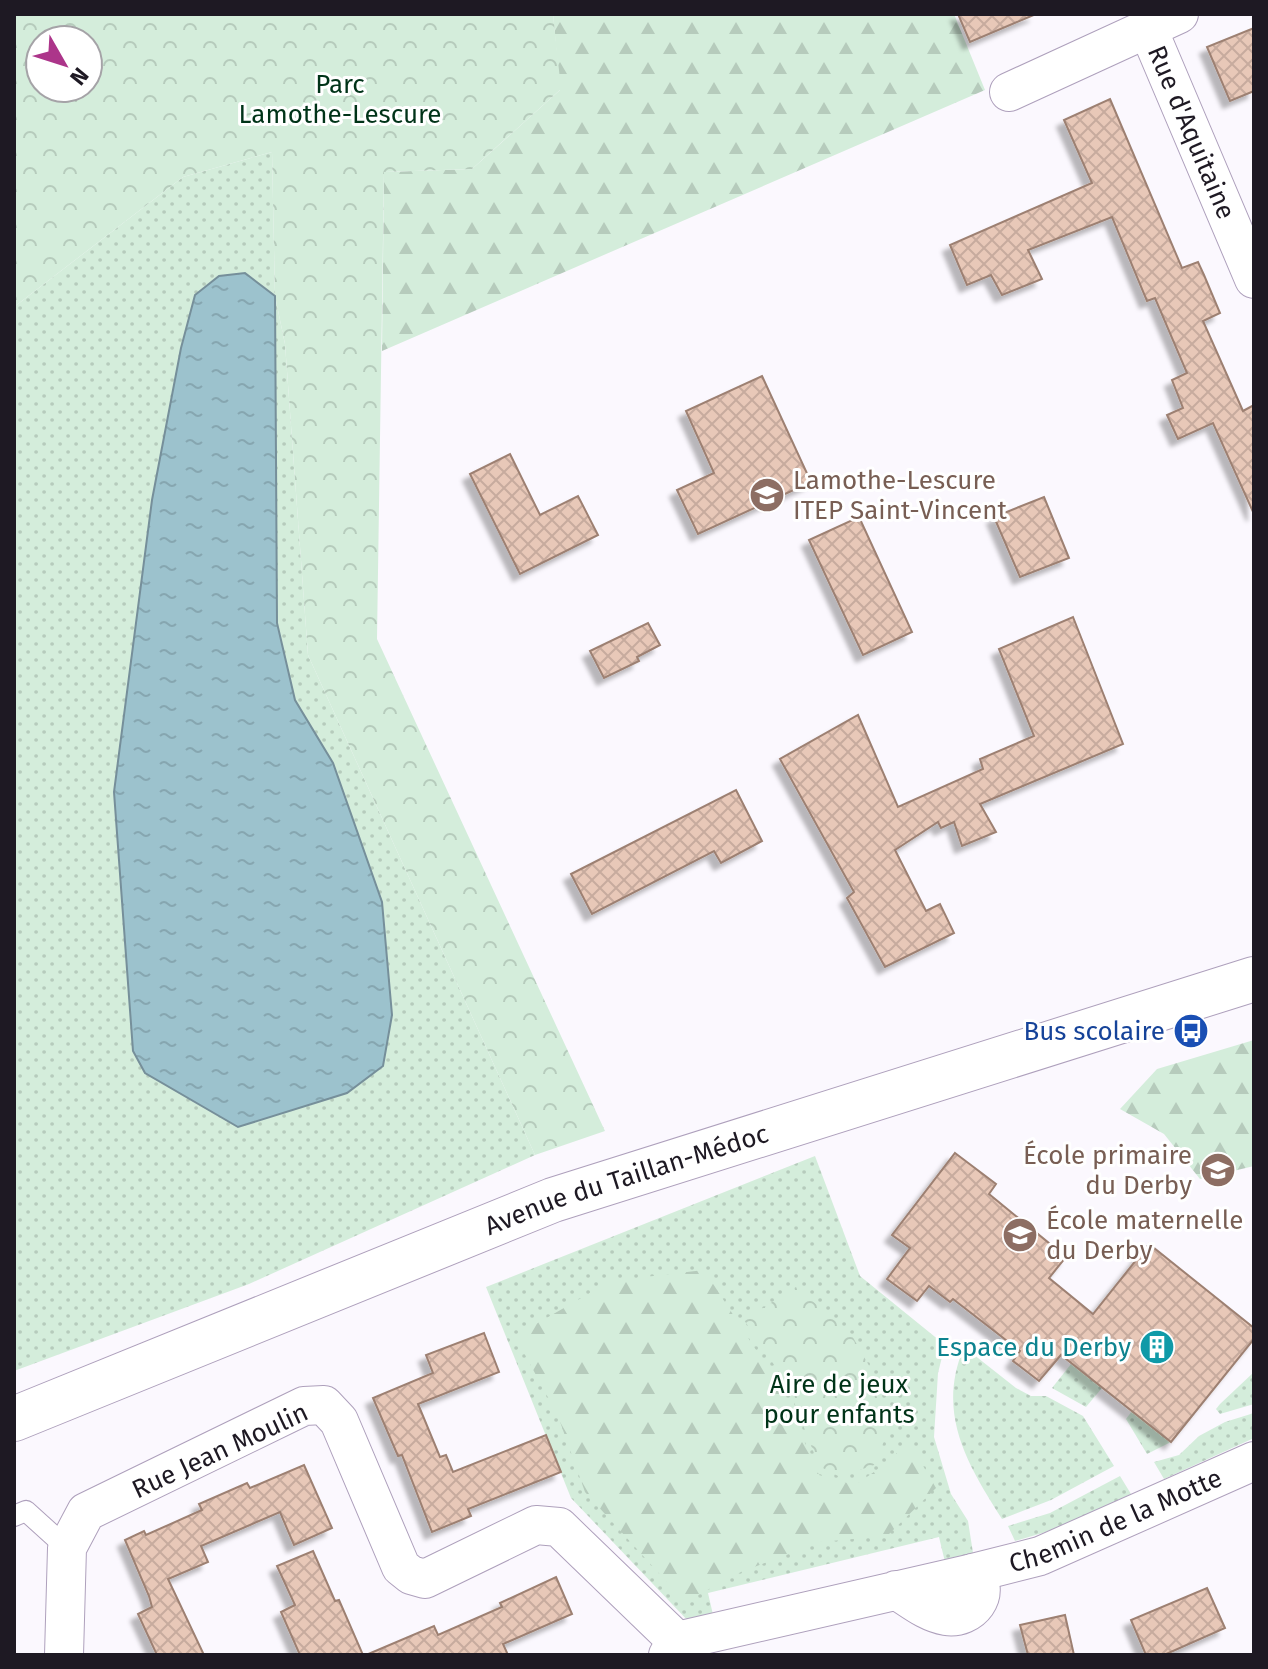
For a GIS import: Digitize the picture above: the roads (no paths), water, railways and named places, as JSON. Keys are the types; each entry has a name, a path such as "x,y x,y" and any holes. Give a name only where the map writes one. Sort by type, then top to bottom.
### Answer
{"street":[{"path":"1009,92 1163,21"},
{"name":"Rue d'Aquitaine","path":"1163,21 1254,279"},
{"name":"Avenue du Taillan-Médoc","path":"14,1419 553,1200 1254,979"},
{"name":"Rue Jean Moulin","path":"64,1655 67,1548 86,1512 304,1406 324,1405 339,1421 401,1567 411,1575 425,1579 536,1525 559,1527 673,1648"},
{"name":"Chemin de la Motte","path":"673,1648 896,1590 931,1612 962,1616 981,1598 979,1579 973,1573 1040,1556 1254,1461"}],"lane":[{"path":"14,1516 26,1511 67,1548"}],"water":[{"path":"245,273 275,296 277,623 295,700 333,763 382,902 392,1015 383,1066 347,1093 238,1127 145,1073 133,1051 114,792 152,500 181,348 195,295 219,276"}],"place":[{"name":"Lamothe-Lescure ITEP Saint-Vincent","path":"767,495"},
{"name":"Bus scolaire","path":"1191,1031"},
{"name":"École primaire du Derby","path":"1218,1170"},
{"name":"École maternelle du Derby","path":"1020,1235"},
{"name":"Espace du Derby","path":"1157,1347"}],"park label":[{"name":"Parc Lamothe-Lescure","path":"340,99"},
{"name":"Aire de jeux pour enfants","path":"839,1399"}]}
